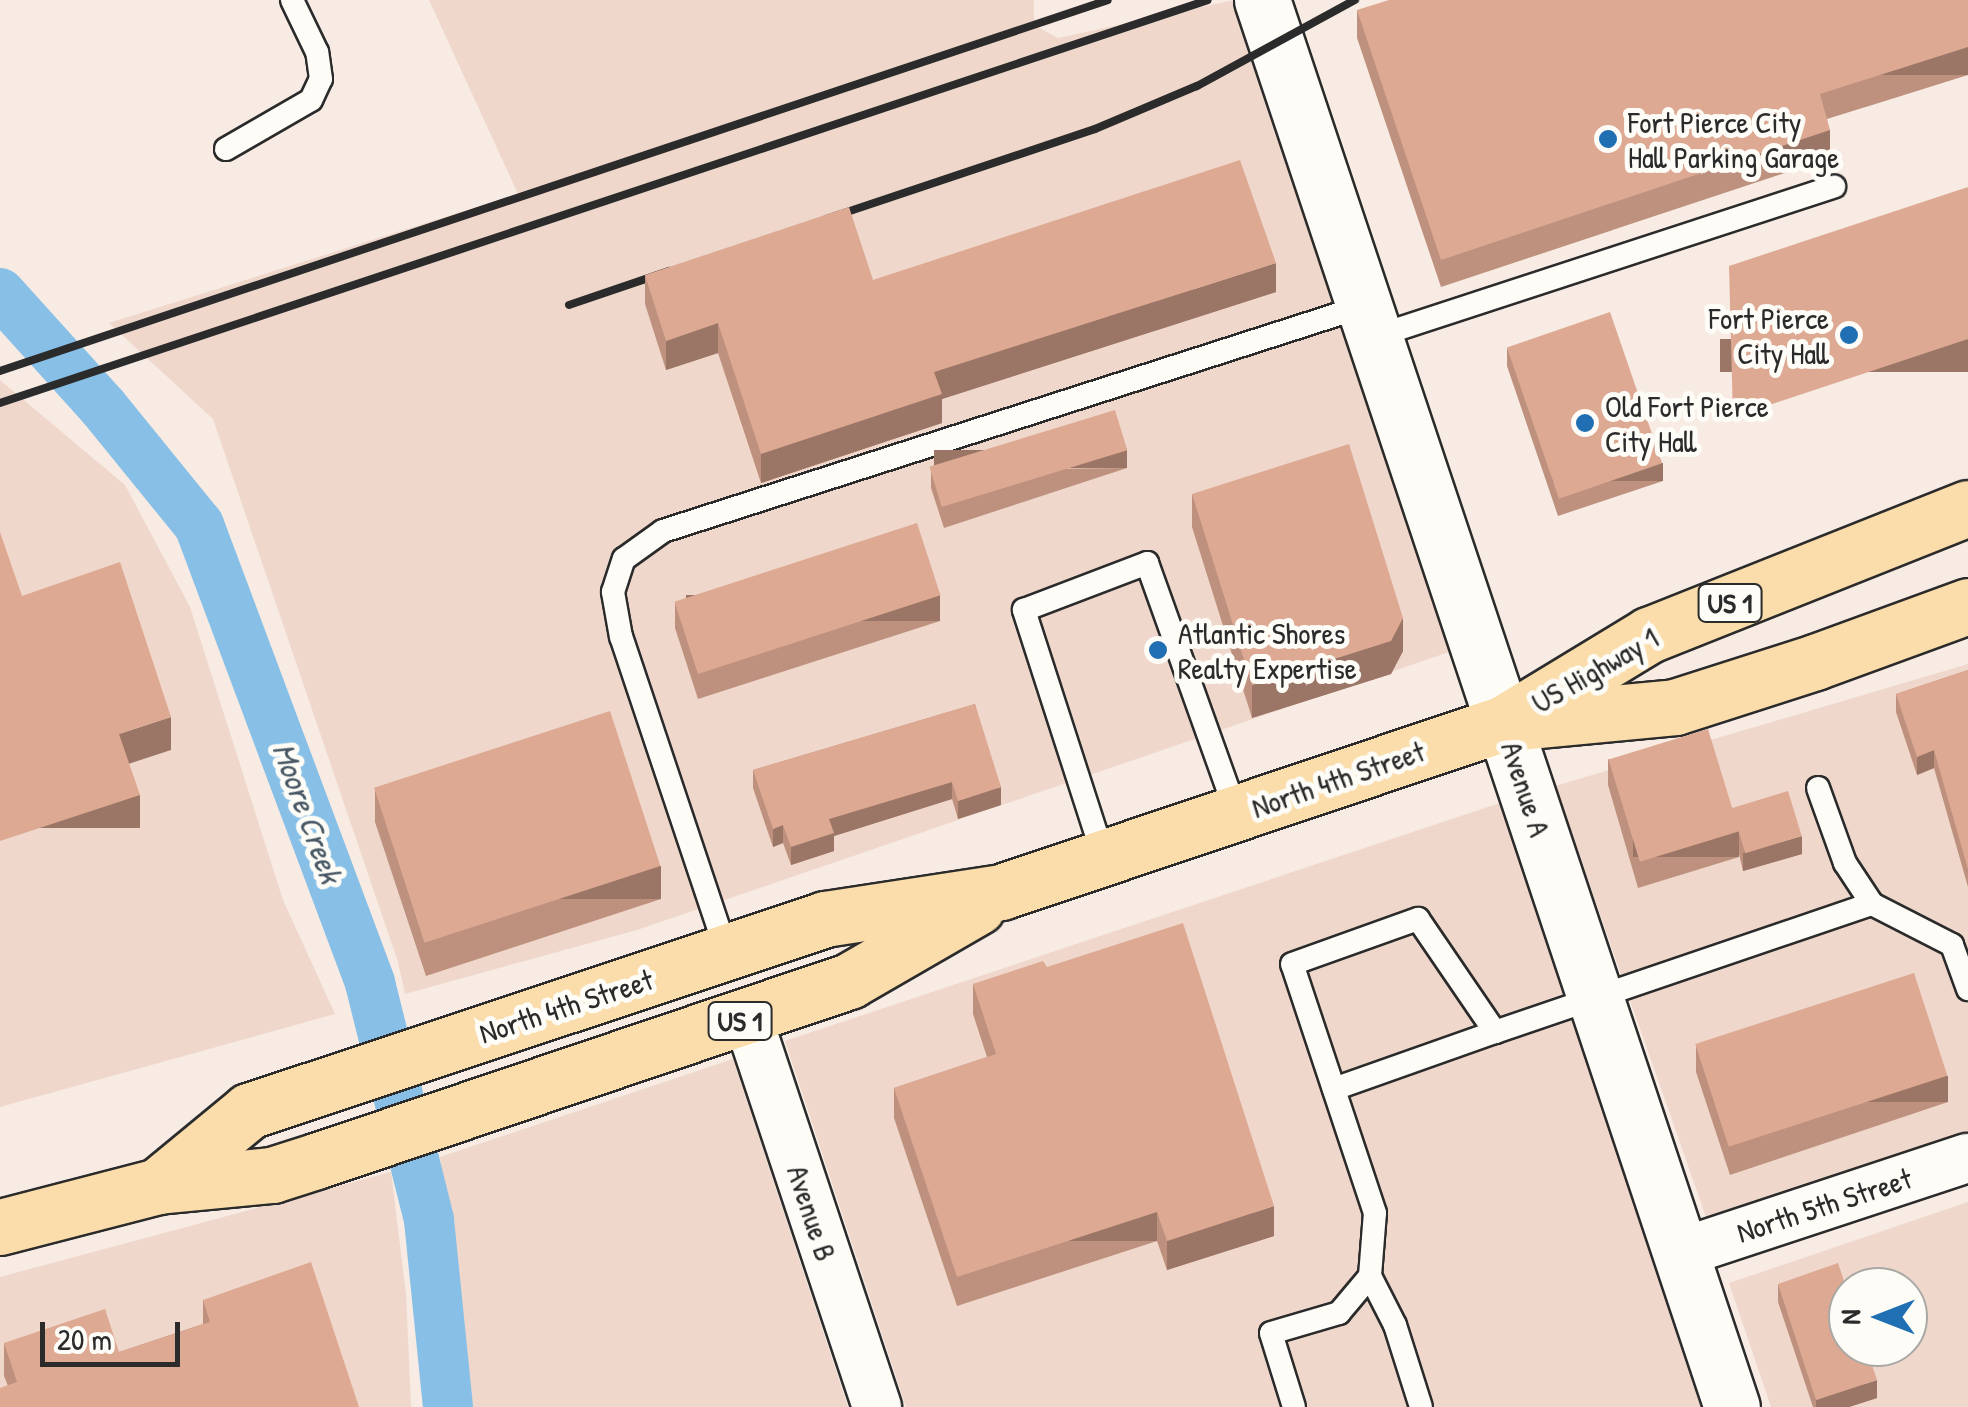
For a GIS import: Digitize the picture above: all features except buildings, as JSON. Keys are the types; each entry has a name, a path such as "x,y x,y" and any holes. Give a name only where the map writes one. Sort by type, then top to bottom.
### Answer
{"main road":[{"name":"US Highway 1","path":"1504,723 1649,635 1968,508"},
{"name":"US Highway 1","path":"1504,723 1675,707 1815,662 1968,606"},
{"name":"North 4th Street","path":"158,1186 249,1112 443,1045 825,920 1001,892 1504,723"},
{"name":"North 4th Street","path":"0,1227 158,1186 272,1174 316,1162 748,1018 849,981 1001,892"}],"street":[{"name":"Avenue A","path":"1262,0 1732,1407"},
{"name":"Avenue B","path":"748,1018 877,1407"},
{"name":"North 5th Street","path":"1680,1253 1968,1158"}],"lane":[{"path":"226,149 311,100 321,79 317,52 292,0"},
{"path":"728,954 621,637 613,592 624,559 663,531 1834,187"},
{"path":"1104,858 1024,610 1147,563 1237,814"},
{"path":"1818,788 1845,863 1872,904 1952,945 1968,989"},
{"path":"1334,1088 1872,904"},
{"path":"1421,1407 1395,1325 1370,1276 1375,1214 1292,964 1418,919 1495,1032"},
{"path":"1294,1407 1271,1332 1338,1313 1370,1276"}],"shaded area":[{"path":"429,0 1034,0 1034,25 1058,38 1234,0 1452,651 637,930 405,994 398,962 213,419 109,323 518,194"},
{"path":"0,380 125,485 190,607 283,900 335,1014 0,1107"},
{"path":"1968,664 1968,1150 1713,1237 1555,786"},
{"path":"1503,802 1714,1407 906,1407 785,1041"},
{"path":"733,1059 848,1407 470,1407 440,1157"},
{"path":"391,1172 406,1294 411,1407 0,1407 0,1277"},
{"path":"1968,1202 1968,1407 1771,1407 1729,1283"}],"waterway":[{"name":"Moore Creek","path":"0,293 103,407 199,525 370,983 429,1220 448,1407"}],"railway":[{"path":"0,371 1108,0"},
{"path":"0,403 1208,0"},
{"path":"826,219 1095,129 1197,86 1355,0"},
{"path":"569,305 669,271"}],"place":[{"name":"Fort Pierce City Hall Parking Garage","path":"1608,139"},
{"name":"Fort Pierce City Hall","path":"1849,335"},
{"name":"Old Fort Pierce City Hall","path":"1585,423"},
{"name":"Atlantic Shores Realty Expertise","path":"1158,650"}]}
